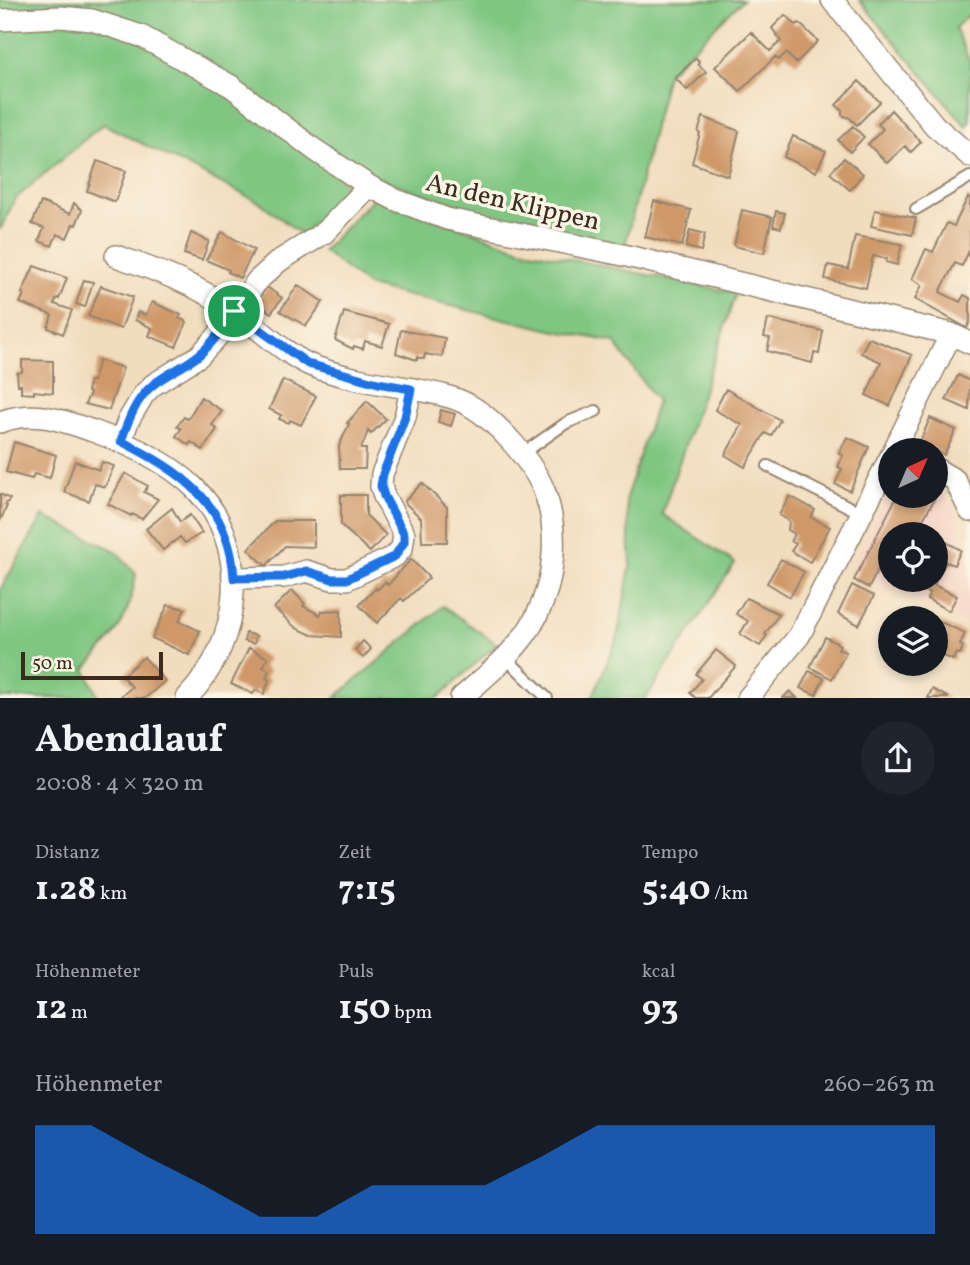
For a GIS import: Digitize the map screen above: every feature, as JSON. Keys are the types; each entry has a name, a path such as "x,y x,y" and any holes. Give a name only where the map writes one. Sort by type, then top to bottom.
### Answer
{"street":[{"path":"832,0 935,126 970,156"},
{"name":"An den Klippen","path":"0,20 61,16 92,20 141,36 231,86 315,150 369,186 396,200 447,219 623,255 951,334 970,344"},
{"path":"121,441 128,421 144,394 153,385 199,356 216,338 257,281 279,261 324,233 369,186"},
{"path":"116,256 166,273 206,293 308,364 378,383 447,396 470,405 505,434 522,454 545,492 553,528 553,567 536,618 506,658 461,698"},
{"path":"902,438 951,334"},
{"path":"234,578 284,577 306,571 332,579 347,579 395,556 404,542 404,534 381,486 405,417 411,389"},
{"path":"0,422 16,416 51,417 121,441 154,457 183,477 217,515 233,558 232,607 227,631 216,659 187,698"},
{"path":"948,476 955,480 970,511"},
{"path":"748,698 799,636 878,483"}],"lane":[{"path":"916,209 970,177"},
{"path":"522,454 566,423 596,411"},
{"path":"768,466 861,513"},
{"path":"506,658 547,698"}],"shaded area":[{"path":"948,500 952,504 968,561 970,624 948,614 948,606 930,606 899,592 948,592 948,522 878,522 878,582 851,570 881,508 948,508"}],"green space":[{"path":"0,0 743,0 667,74 625,246 521,227 369,175 274,111 348,188 302,235 261,203 103,124 15,199 0,230"},
{"path":"859,0 970,0 970,13 955,28 970,62 970,123 966,126"},
{"path":"374,197 521,249 736,293 662,514 735,563 646,698 592,698 617,639 631,562 626,498 657,401 614,342 551,330 368,286 323,251"},
{"path":"43,516 116,551 136,574 125,616 105,646 85,669 99,698 0,698 0,590"},
{"path":"443,606 497,644 438,698 335,698"}],"building":[{"path":"785,15 796,25 799,23 818,41 796,63 786,53 779,60 775,57 740,91 715,67 751,32 770,51 781,41 772,28"},
{"path":"696,58 706,72 687,90 675,78"},
{"path":"859,81 880,102 857,125 842,115 842,110 836,105"},
{"path":"891,110 921,142 911,152 905,146 887,163 868,144 883,129 878,124"},
{"path":"703,117 739,131 728,176 692,163"},
{"path":"853,126 864,137 850,152 838,140"},
{"path":"793,136 826,151 816,172 784,157"},
{"path":"844,158 863,174 850,190 830,173"},
{"path":"97,161 126,171 115,202 87,191"},
{"path":"968,197 970,249 962,266 955,263 940,292 960,302 964,295 970,298 970,322 967,328 915,299 922,285 912,279 926,249 933,252 947,223 954,226"},
{"path":"654,201 691,210 682,246 645,237"},
{"path":"41,202 70,214 74,203 82,210 67,238 57,234 52,246 39,241 44,228 32,224"},
{"path":"742,210 772,217 764,253 734,246"},
{"path":"875,210 916,218 912,235 871,226"},
{"path":"776,211 785,213 781,228 773,226"},
{"path":"690,230 705,234 701,251 686,247"},
{"path":"222,232 254,250 240,278 206,260"},
{"path":"191,233 209,241 202,260 184,254"},
{"path":"855,236 902,244 897,265 886,262 887,259 873,256 866,288 825,279 828,265 848,269"},
{"path":"34,266 67,278 59,299 57,298 54,304 72,310 63,334 48,328 52,315 20,303"},
{"path":"84,280 93,282 85,307 76,304"},
{"path":"298,285 323,302 306,326 280,311"},
{"path":"101,286 133,297 121,329 88,316"},
{"path":"267,287 282,298 271,313 256,302"},
{"path":"152,302 181,315 179,318 187,322 176,347 149,336 152,328 135,320 138,312 146,315"},
{"path":"344,312 389,324 382,346 365,341 363,349 354,346 353,349 335,340"},
{"path":"768,319 823,331 819,354 814,353 812,363 767,351 770,338 764,337"},
{"path":"401,330 445,338 442,357 425,354 424,359 417,357 417,360 396,353"},
{"path":"869,338 912,355 890,406 866,395 881,362 861,353"},
{"path":"22,360 53,361 53,393 21,393 17,373 22,372"},
{"path":"99,360 123,368 109,410 85,404 90,393 87,391 90,381 93,381"},
{"path":"958,375 970,381 969,410 946,400"},
{"path":"283,380 316,396 301,425 279,419 281,415 269,409"},
{"path":"726,389 780,420 771,436 765,433 745,467 725,455 742,425 715,410"},
{"path":"201,397 222,411 212,425 217,429 203,450 176,436 181,429 177,426 184,417 188,419"},
{"path":"367,401 386,419 371,434 368,431 361,449 366,449 365,469 340,469 339,446 349,424 347,423"},
{"path":"441,410 455,414 451,426 438,422"},
{"path":"930,418 956,430 948,447 948,438 922,438"},
{"path":"847,437 869,447 850,491 835,484 842,469 838,467 843,455 839,453"},
{"path":"14,442 56,455 50,478 34,474 32,479 6,472"},
{"path":"75,461 99,470 102,462 114,466 105,487 95,484 89,501 64,492"},
{"path":"125,473 148,486 144,492 158,499 142,519 108,504"},
{"path":"422,483 447,507 447,542 422,542 421,518 404,502"},
{"path":"0,494 10,499 0,521"},
{"path":"341,495 366,495 366,515 386,535 370,552 341,525"},
{"path":"790,496 815,510 811,517 830,527 810,562 791,551 796,544 791,541 795,534 788,530 789,521 779,515"},
{"path":"172,508 180,522 190,515 202,533 185,543 180,537 163,550 146,529"},
{"path":"891,508 929,508 922,522 884,522"},
{"path":"275,521 314,521 314,547 285,546 266,566 248,549"},
{"path":"878,533 878,569 869,588 854,580"},
{"path":"948,543 961,550 954,565 948,563"},
{"path":"411,559 429,578 404,601 401,598 377,623 359,605 376,588 377,590 385,582 388,585"},
{"path":"781,559 804,572 790,597 767,583"},
{"path":"852,585 874,596 859,625 838,614"},
{"path":"292,590 305,604 303,606 320,615 322,611 341,610 341,637 312,635 296,628 274,608"},
{"path":"928,592 948,592 957,596 949,611 948,606 940,606 927,599"},
{"path":"746,598 779,614 760,646 740,634 748,621 736,614"},
{"path":"168,605 185,609 179,621 200,631 189,655 152,638"},
{"path":"948,625 965,633 960,654 956,653 953,660 948,658"},
{"path":"246,633 256,636 254,644 244,641"},
{"path":"825,637 840,645 838,649 846,652 832,679 810,667"},
{"path":"363,641 371,649 363,658 355,650"},
{"path":"249,648 268,658 263,667 269,670 264,694 256,690 253,694 231,684"},
{"path":"716,650 736,666 708,698 696,698 690,693 702,679 696,674"},
{"path":"144,657 165,681 145,698 119,698 132,687 122,676"},
{"path":"809,671 824,678 816,695 800,688"},
{"path":"932,689 949,698 928,698"},
{"path":"790,691 797,698 783,698"}],"route":[{"path":"234,311 308,364 411,389 405,417 381,486 404,534 402,548 395,556 347,579 332,579 306,571 284,577 234,578 233,558 225,534 217,515 201,495 183,477 154,457 121,441 128,421 144,394 153,385 199,356 216,338 234,311"}]}
